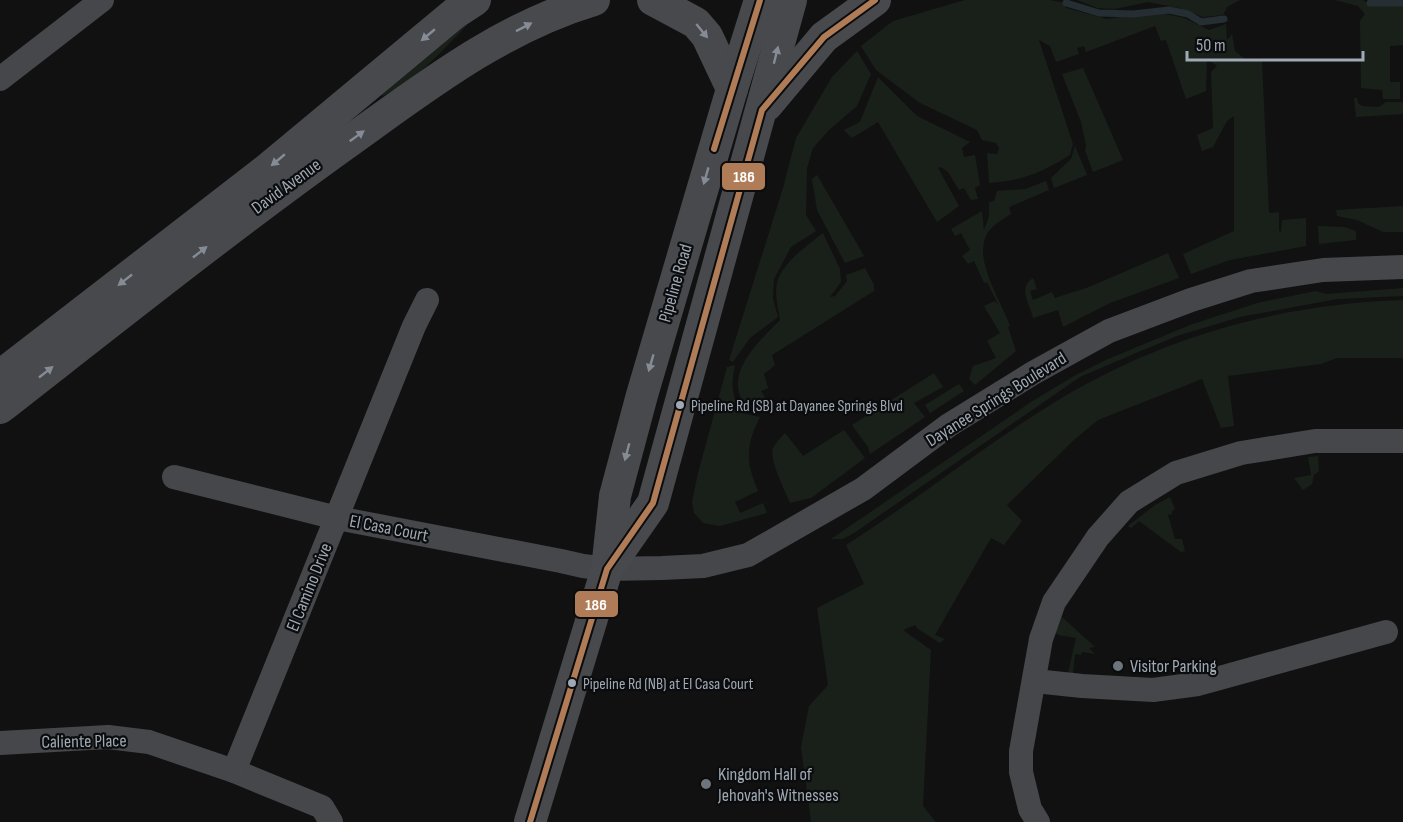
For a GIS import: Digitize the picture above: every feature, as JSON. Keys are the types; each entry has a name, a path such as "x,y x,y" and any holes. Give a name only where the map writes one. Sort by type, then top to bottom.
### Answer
{"main road":[{"name":"David Avenue","path":"0,376 265,171 455,13 475,0"},
{"name":"David Avenue","path":"0,408 248,214 472,55 528,24 594,0"},
{"path":"652,0 696,23 707,36 732,89"},
{"name":"Pipeline Road","path":"530,822 607,569 618,485 642,395 760,0"},
{"name":"Pipeline Road","path":"607,569 653,502 791,0"},
{"path":"762,110 824,38 875,0"}],"street":[{"path":"0,79 102,0"},
{"name":"Dayanee Springs Boulevard","path":"607,569 703,566 748,555 863,489 949,425 1033,373 1109,331 1191,300 1251,281 1323,270 1403,267"},
{"name":"El Camino Drive","path":"234,771 414,326 427,300"},
{"path":"1038,822 1030,809 1021,772 1022,751 1035,681 1054,602 1098,537 1129,502 1176,473 1241,453 1296,452 1315,441 1403,441"},
{"name":"El Casa Court","path":"174,477 337,518 607,569"},
{"path":"1035,681 1154,690 1198,684 1386,632"},
{"name":"Caliente Place","path":"0,743 108,737 149,742 234,771"},
{"path":"234,771 322,807 331,822"}],"shaded area":[{"path":"965,0 1049,0 1066,3 1066,8 1107,19 1156,12 1184,18 1209,30 1226,24 1227,40 1232,34 1235,51 1246,60 1262,61 1269,213 1279,212 1279,231 1281,232 1282,220 1306,218 1306,246 1230,260 1191,274 1183,254 1234,231 1234,116 1227,121 1213,147 1202,151 1197,135 1213,128 1211,72 1217,66 1207,59 1206,91 1186,99 1166,40 1161,41 1155,26 1086,52 1084,46 1077,48 1079,54 1056,62 1050,46 1039,40 1073,144 1070,155 1032,175 989,183 987,153 997,154 999,148 996,143 982,140 977,130 920,103 876,70 861,46 893,21"},
{"path":"1077,0 1240,0 1227,7 1223,15 1203,17 1179,8 1148,2 1115,9 1097,8"},
{"path":"1335,0 1363,0 1370,5 1403,6 1403,45 1390,46 1390,82 1400,82 1400,99 1383,99 1382,90 1361,88 1360,21 1365,14 1358,6"},
{"path":"466,24 428,65 395,90 383,96 381,94"},
{"path":"857,51 871,74 857,106 829,130 813,148 807,168 806,215 816,231 791,247 774,279 773,298 778,317 750,338 733,362 729,360 783,188 796,138 832,77"},
{"path":"1083,68 1123,160 1093,172 1085,150 1081,122 1062,74"},
{"path":"878,77 917,116 970,142 962,148 964,157 975,155 980,185 975,188 978,199 971,200 964,188 959,190 948,172 941,167 938,168 959,206 937,222 878,122 852,138 844,130 860,122"},
{"path":"1354,98 1357,98 1358,103 1362,106 1379,107 1386,102 1403,102 1403,114 1356,117"},
{"path":"1075,146 1087,175 1054,188 1051,178 1071,159"},
{"path":"817,175 864,256 845,263 817,210 812,179"},
{"path":"1046,181 1049,190 1009,207 1011,214 993,226 986,236 983,246 986,270 1010,326 1008,327 1016,351 975,385 969,379 973,366 996,358 987,341 1000,333 984,306 995,301 999,306 987,282 984,283 974,261 968,264 962,256 970,250 961,233 955,236 951,229 982,211 984,230 989,216 989,202 994,201 997,191 1025,189"},
{"path":"1403,206 1403,232 1383,232 1357,220 1337,216 1336,210"},
{"path":"1318,226 1344,227 1356,231 1356,240 1319,244"},
{"path":"823,233 840,269 841,282 830,297 835,296 847,281 846,275 865,268 874,285 874,291 772,355 775,365 764,374 768,388 761,391 771,406 749,410 741,398 738,385 740,373 752,350 780,320 776,293 779,277 793,258"},
{"path":"1168,253 1179,278 1110,303 1063,327 1058,310 1033,318 1025,291 1028,282 1033,278 1037,289 1030,291 1033,300 1052,292 1055,298 1089,287"},
{"path":"1403,288 1403,296 1337,299 1240,317 1177,336 1080,377 854,533 843,539 831,539 1031,402 1108,359 1190,325 1257,303 1316,291 1326,294"},
{"path":"1403,300 1403,358 1337,358 1321,364 1228,376 1234,426 1221,428 1202,379 1098,420 1075,439 1007,505 1022,521 1004,545 991,538 935,635 945,639 940,643 915,625 903,630 931,650 923,806 936,822 811,822 801,747 809,706 828,685 817,608 864,584 846,545 1037,413 1104,375 1145,356 1186,340 1270,316 1314,308"},
{"path":"735,365 733,390 738,407 742,413 760,417 752,437 749,454 749,463 758,491 735,502 740,513 763,503 767,513 720,526 703,523 694,513 692,502 727,367"},
{"path":"934,373 943,387 914,403 925,417 870,454 868,447 852,425"},
{"path":"959,384 964,391 930,413 925,405"},
{"path":"844,430 865,458 811,498 790,503 773,460 773,448 777,442 785,433 803,456"},
{"path":"1318,456 1319,471 1314,475 1312,484 1303,490 1294,478 1311,475 1308,457"},
{"path":"1170,497 1175,509 1172,514 1168,515 1175,539 1182,539 1185,551 1181,552 1139,521 1131,528 1128,526 1155,505"},
{"path":"1062,617 1095,647 1089,648 1095,654 1082,652 1081,655 1075,654 1073,674 1068,673 1076,638 1058,635 1055,632"}],"waterway":[{"path":"1066,3 1099,13 1133,14 1169,10 1188,14 1201,22 1224,19"},
{"path":"1370,3 1403,3"}],"transit line":[{"name":"186","path":"714,149 760,0"},
{"name":"186","path":"530,822 607,569 653,503 762,110 824,37 875,0"}],"place":[{"name":"Pipeline Rd (SB) at Dayanee Springs Blvd","path":"680,405"},
{"name":"Visitor Parking","path":"1118,666"},
{"name":"Pipeline Rd (NB) at El Casa Court","path":"572,683"},
{"name":"Kingdom Hall of Jehovah's Witnesses","path":"706,784"}]}
